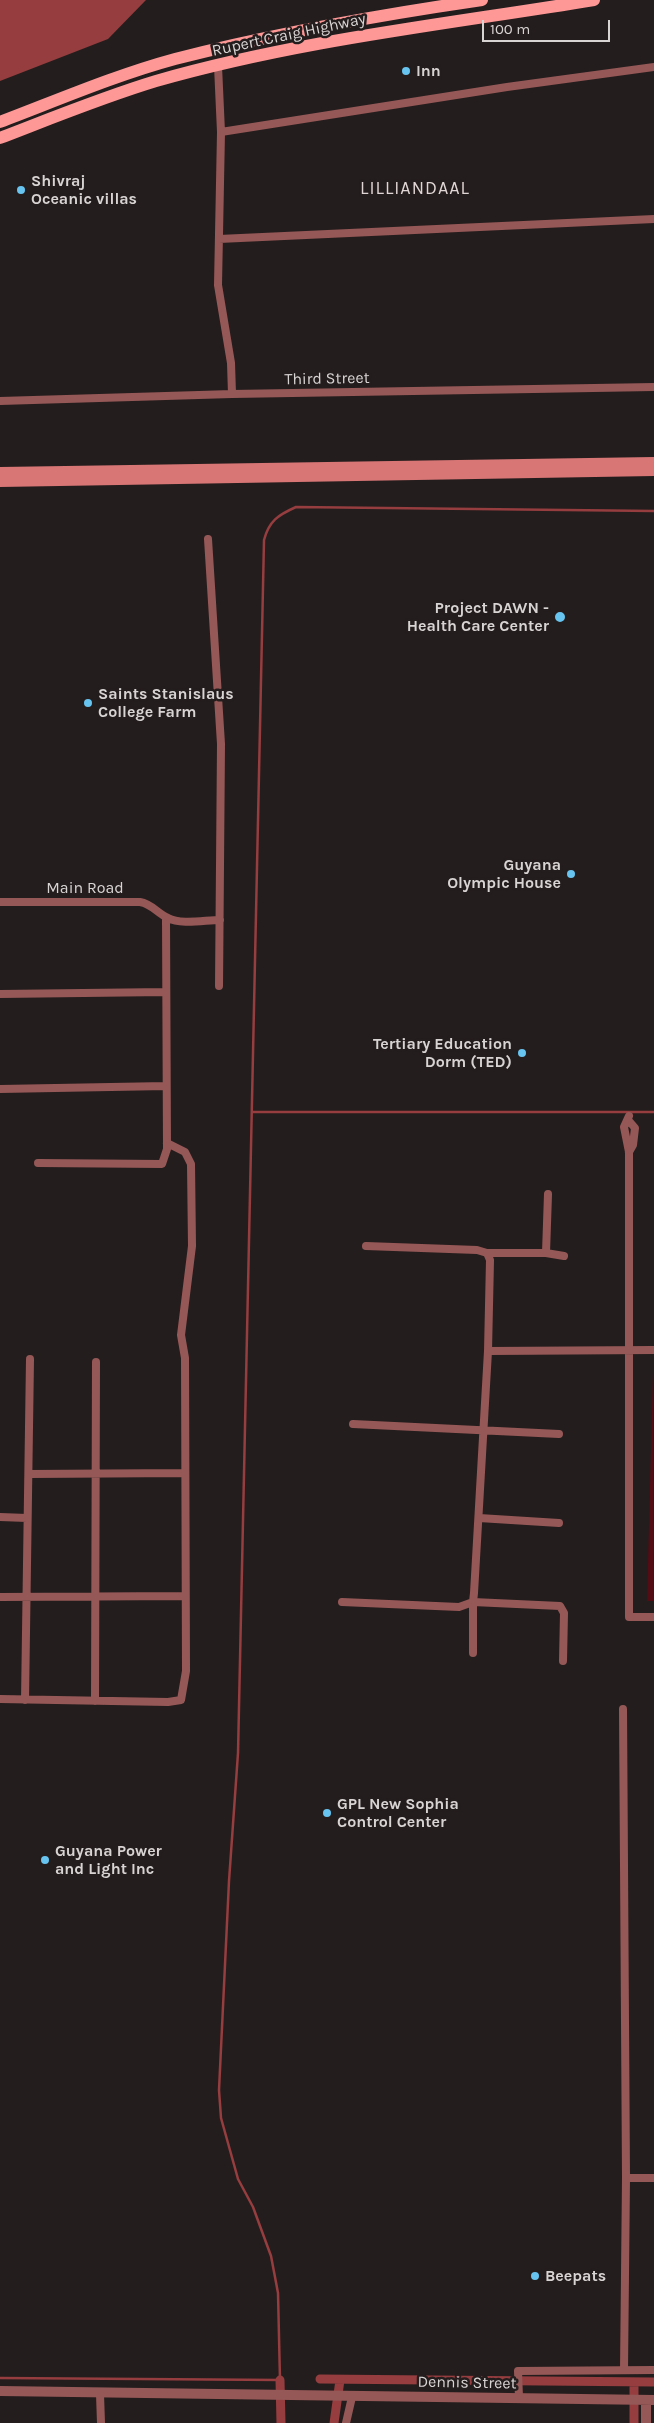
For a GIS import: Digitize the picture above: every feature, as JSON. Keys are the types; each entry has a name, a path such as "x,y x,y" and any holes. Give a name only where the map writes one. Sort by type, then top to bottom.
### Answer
{"main road":[{"name":"Rupert Craig Highway","path":"0,122 117,78 174,59 288,33 390,13 482,0"},
{"name":"Rupert Craig Highway","path":"0,138 156,81 218,66 405,28 594,0"},
{"path":"0,472 654,462"},
{"path":"0,482 654,471"}],"street":[{"path":"218,66 221,132 218,285 230,363 232,394"},
{"path":"221,132 507,87 654,67"},
{"path":"219,239 654,219"},
{"name":"Third Street","path":"0,401 232,394 654,387"},
{"path":"208,539 220,717 219,986"},
{"name":"Main Road","path":"0,902 140,902 155,908 166,918"},
{"path":"38,1163 162,1164 167,1143 166,918 175,920 220,920"},
{"path":"0,994 166,992"},
{"path":"0,1089 166,1086"},
{"path":"629,1119 635,1128 633,1145 629,1152 629,1617 654,1617"},
{"path":"0,1699 181,1700 186,1670 185,1358 181,1335 192,1246 191,1164 185,1152 167,1143"},
{"path":"546,1253 548,1194"},
{"path":"366,1246 477,1250 487,1254 546,1253 564,1256"},
{"path":"473,1653 472,1602 488,1351 490,1260 487,1254"},
{"path":"488,1351 654,1350"},
{"path":"25,1700 30,1358"},
{"path":"95,1701 94,1474 96,1362"},
{"path":"353,1424 558,1434"},
{"path":"29,1474 184,1473"},
{"path":"0,1518 27,1518"},
{"path":"478,1518 559,1522"},
{"path":"0,1596 185,1596"},
{"path":"342,1602 458,1607 472,1602 560,1606 564,1613 563,1661"},
{"path":"623,1709 626,2178 624,2370"},
{"path":"626,2178 654,2178"},
{"path":"519,2398 518,2371 654,2370"},
{"path":"0,2392 100,2394 101,2423"},
{"name":"Dennis Street","path":"100,2394 650,2400"},
{"path":"343,2396 346,2423"},
{"path":"646,2423 650,2400"}],"shaded area":[{"path":"0,0 146,0 108,39 0,81"},
{"path":"653,1373 654,1601 647,1601"}],"waterway":[{"path":"0,2378 280,2380 278,2293 271,2256 253,2207 238,2179 221,2118 219,2090 229,1881 238,1753 264,540 266,533 275,519 296,507 654,511"},
{"path":"252,1112 654,1112"},
{"path":"320,2379 654,2382"},
{"path":"280,2380 281,2423"},
{"path":"334,2423 340,2380"},
{"path":"634,2383 634,2423"}],"place":[{"name":"Inn","path":"406,71"},
{"name":"Shivraj Oceanic villas","path":"21,190"},
{"name":"Project DAWN - Health Care Center","path":"560,617"},
{"name":"Saints Stanislaus College Farm","path":"88,703"},
{"name":"Guyana Olympic House","path":"571,874"},
{"name":"Tertiary Education Dorm (TED)","path":"522,1053"},
{"name":"GPL New Sophia Control Center","path":"327,1813"},
{"name":"Guyana Power and Light Inc","path":"45,1860"},
{"name":"Beepats","path":"535,2276"}],"district":[{"name":"LILLIANDAAL","path":"415,189"}]}
